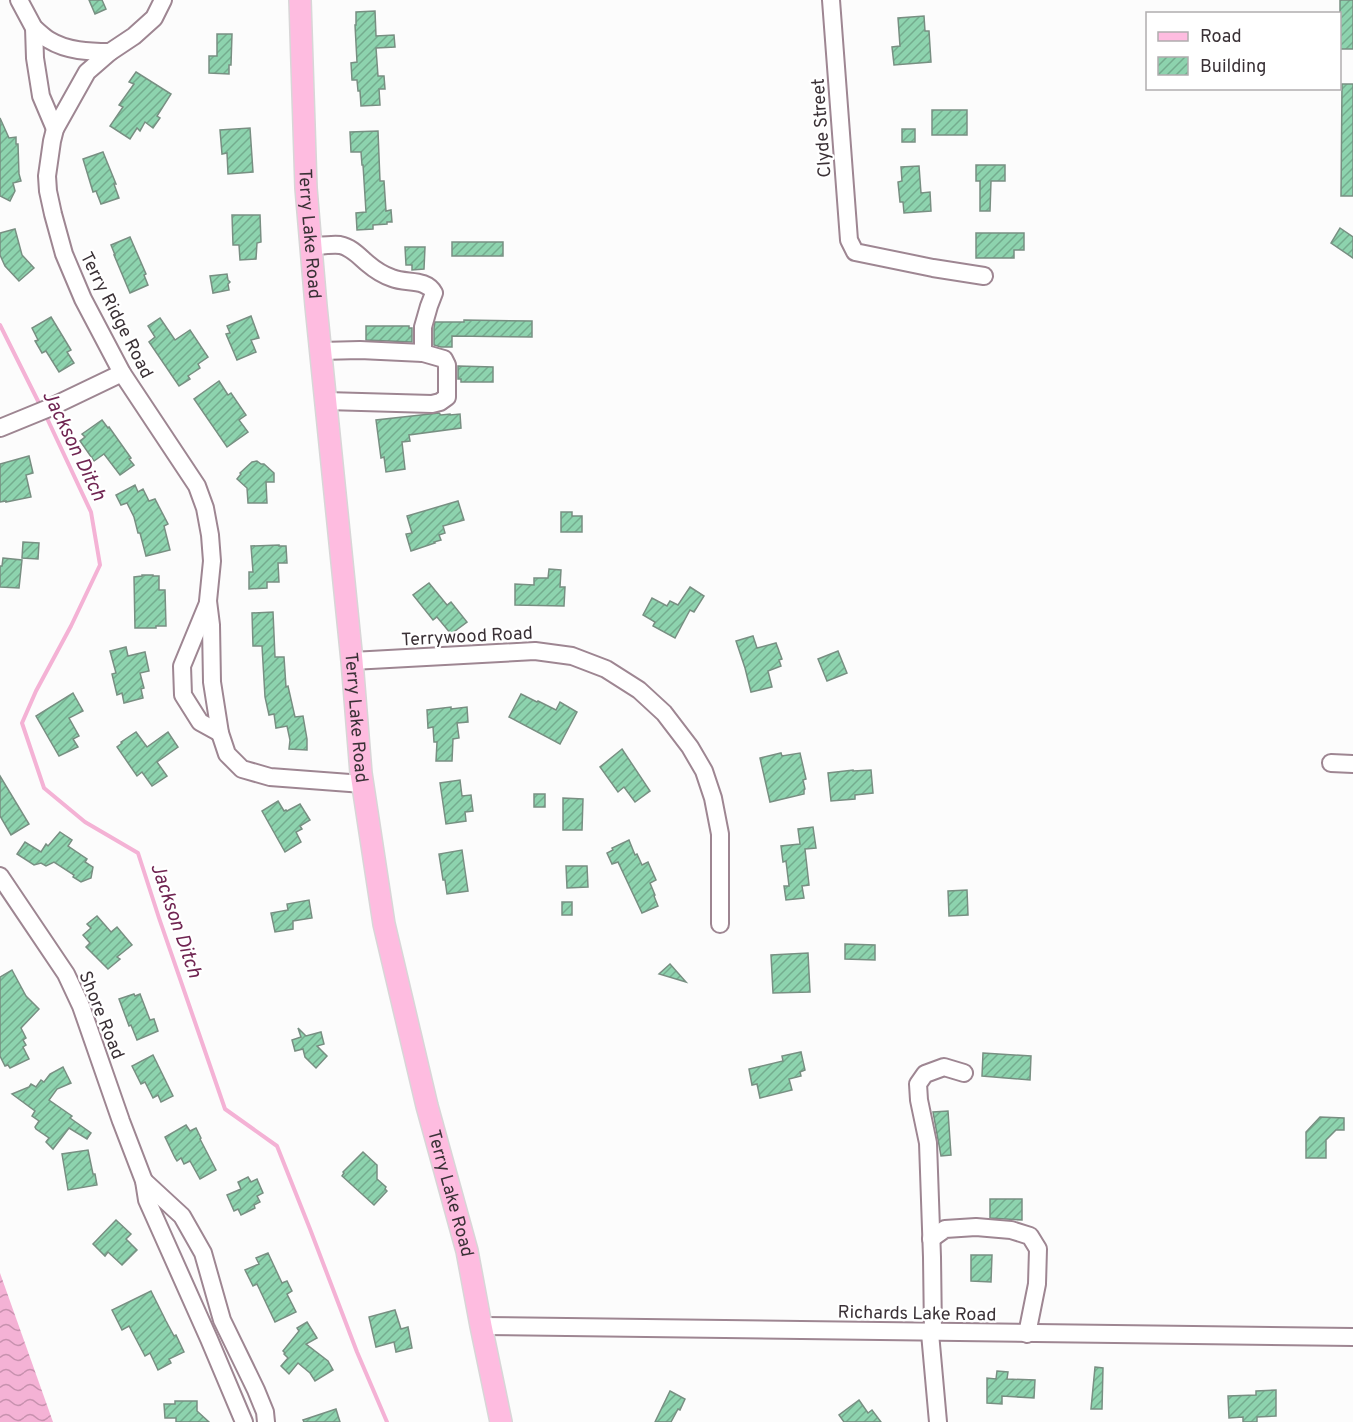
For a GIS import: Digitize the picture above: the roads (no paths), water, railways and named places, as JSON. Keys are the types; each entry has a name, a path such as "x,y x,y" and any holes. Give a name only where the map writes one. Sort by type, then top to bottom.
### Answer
{"main road":[{"name":"Terry Lake Road","path":"300,0 306,188 363,783 384,924 427,1106 467,1251 501,1422"}],"street":[{"path":"19,0 34,28 50,41 83,52 110,52"},
{"path":"55,129 87,72 110,52 134,36 153,18 163,0"},
{"name":"Clyde Street","path":"831,0 849,240 855,252 984,276"},
{"path":"34,28 35,58 41,96 55,129"},
{"name":"Terry Ridge Road","path":"55,129 47,176 48,190 52,214 64,254 83,299 122,373 197,486 204,508 210,535 212,561 208,601 212,625 212,682 220,733 227,754 242,769 270,777 363,783"},
{"path":"311,247 341,245 355,252 388,277 427,284 434,293 423,327 423,353"},
{"path":"321,351 423,353 444,359 447,365 447,397 440,402 432,404 326,401"},
{"path":"0,428 122,373"},
{"name":"Terry Ridge Road","path":"208,601 182,666 183,695 200,722 220,733"},
{"name":"Terrywood Road","path":"352,660 535,651 572,656 606,669 639,690 664,713 690,747 704,771 713,798 720,834 720,924"},
{"path":"1331,763 1353,764"},
{"name":"Shore Road","path":"0,876 66,974 81,1006 144,1180 147,1200 244,1422"},
{"path":"938,1422 931,1333 928,1143 918,1084 925,1074 944,1067 964,1073"},
{"name":"Shore Road","path":"144,1180 182,1216 203,1253 222,1320 256,1390 265,1412 266,1422"},
{"path":"931,1239 945,1229 976,1227 1011,1230 1030,1236 1038,1249 1037,1284 1027,1334"},
{"name":"Richards Lake Road","path":"481,1326 1353,1337"}],"water":[{"path":"0,1273 53,1422 0,1422"}],"waterway":[{"name":"Jackson Ditch","path":"0,325 41,407"},
{"name":"Jackson Ditch","path":"45,414 91,512 100,565 22,723 44,788 85,822 138,853 225,1109 277,1146 357,1352 387,1422"}]}
